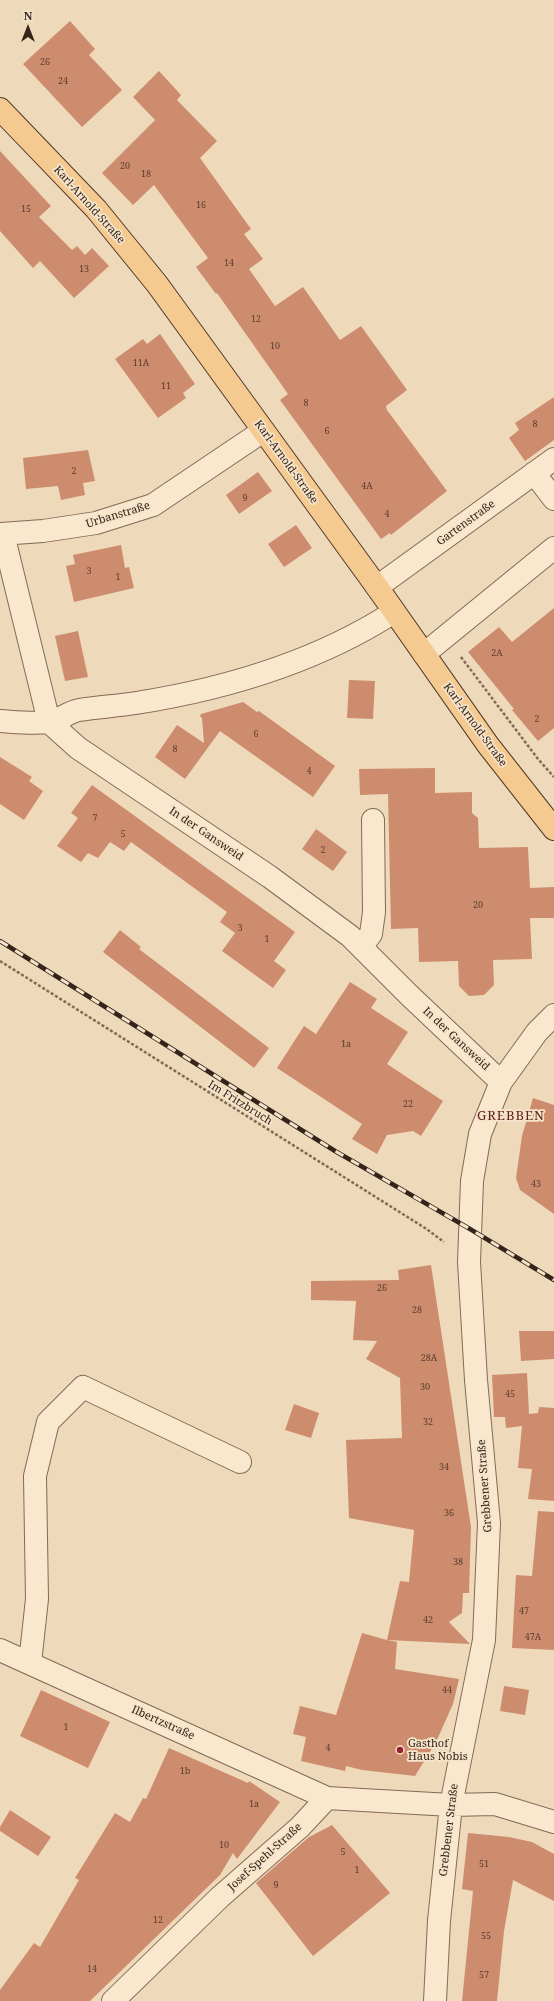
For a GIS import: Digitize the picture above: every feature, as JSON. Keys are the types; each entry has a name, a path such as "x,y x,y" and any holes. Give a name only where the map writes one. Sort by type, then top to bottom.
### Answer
{"main road":[{"name":"Karl-Arnold-Straße","path":"0,109 96,209 157,284 377,588 488,745 554,829"}],"street":[{"name":"Urbanstraße","path":"1,534 43,531 96,523 152,506 263,431"},
{"name":"Gartenstraße","path":"377,588 554,459"},
{"path":"534,473 554,499"},
{"path":"1,534 49,722"},
{"path":"424,654 554,548"},
{"path":"0,721 49,722 77,710 144,702 204,689 262,673 330,646 372,626 394,612"},
{"name":"In der Gansweid","path":"49,722 78,748 270,877 350,936 501,1082"},
{"path":"361,947 372,934 374,912 373,820"},
{"name":"Grebbener Straße","path":"435,2001 439,1921 450,1805 484,1640 489,1523 476,1380 469,1262 472,1180 480,1134 501,1082 537,1032 554,1015"},
{"path":"30,1663 37,1599 35,1476 48,1422 83,1387 240,1462"},
{"name":"Ilbertzstraße","path":"0,1650 327,1798"},
{"path":"327,1798 450,1805 495,1804 554,1822"},
{"name":"Josef-Spehl-Straße","path":"113,2001 220,1898 300,1827 327,1798"}],"path":[{"name":"Im Fritzbruch","path":"0,961 425,1228 469,1262"}],"building":[{"path":"70,21 95,49 89,55 122,90 82,127 23,64"},
{"path":"159,71 181,95 177,100 217,141 200,158 251,229 244,234 263,259 249,269 275,306 303,287 340,340 361,326 407,390 386,406 387,410 447,491 391,535 390,533 381,539 280,400 288,394 217,293 216,294 196,267 208,258 154,185 133,205 102,173 155,120 133,97"},
{"path":"0,151 51,206 39,217 72,250 77,246 85,255 92,248 109,266 74,298 40,261 33,268 0,231"},
{"path":"160,334 195,384 183,393 186,398 158,418 115,359 143,339 147,344"},
{"path":"554,397 554,440 525,461 509,438 519,430 515,423"},
{"path":"88,450 95,481 83,483 85,495 61,500 58,486 26,489 23,458"},
{"path":"258,472 272,491 239,514 226,495"},
{"path":"296,525 312,548 284,567 268,544"},
{"path":"121,545 125,568 129,567 134,588 74,602 66,566 75,564 73,555"},
{"path":"554,608 554,728 538,741 512,710 514,709 468,652 499,627 512,642"},
{"path":"78,631 88,677 65,681 55,636"},
{"path":"349,680 375,681 373,719 347,718"},
{"path":"243,702 257,712 259,711 335,766 313,797 220,731 185,779 155,757 177,725 204,743 202,718 200,716 201,714"},
{"path":"0,757 32,777 29,781 43,791 24,820 0,804"},
{"path":"435,768 435,793 472,792 472,813 478,818 479,848 528,847 530,888 554,887 554,918 530,918 532,959 493,960 494,985 484,995 469,996 459,986 458,961 419,962 418,928 391,929 388,794 360,795 359,769"},
{"path":"92,785 295,932 274,961 286,970 273,988 222,951 235,933 220,922 227,912 131,842 124,851 110,842 98,858 88,853 81,862 57,846 78,818 71,813"},
{"path":"316,829 347,852 333,871 302,849"},
{"path":"120,930 141,947 139,949 269,1048 254,1068 103,952"},
{"path":"350,982 377,999 371,1008 408,1032 387,1064 443,1101 421,1136 413,1131 387,1135 377,1154 352,1139 362,1124 277,1068 304,1026 316,1034"},
{"path":"533,1098 554,1105 554,1214 520,1190 516,1178 522,1136"},
{"path":"431,1265 471,1527 469,1593 463,1593 462,1613 449,1622 470,1644 387,1640 400,1581 409,1582 414,1530 349,1518 346,1440 402,1438 400,1378 366,1359 377,1341 353,1340 356,1301 311,1300 311,1281 399,1280 398,1270"},
{"path":"519,1331 554,1331 554,1359 521,1361"},
{"path":"527,1373 529,1414 538,1413 539,1407 554,1408 554,1501 528,1499 532,1469 518,1468 522,1426 506,1428 505,1417 494,1417 492,1375"},
{"path":"294,1404 319,1413 311,1438 285,1430"},
{"path":"538,1511 554,1512 554,1650 512,1648 516,1575 532,1576"},
{"path":"362,1633 397,1642 395,1669 459,1679 453,1704 436,1742 415,1776 362,1770 346,1766 345,1771 301,1761 306,1737 293,1734 300,1706 336,1715"},
{"path":"504,1686 529,1690 525,1715 500,1711"},
{"path":"41,1690 110,1722 88,1768 20,1736"},
{"path":"169,1748 248,1783 249,1781 280,1802 237,1859 233,1853 220,1875 90,2001 0,2001 0,1990 34,1943 40,1947 79,1880 75,1878 115,1813 130,1822 143,1798 146,1799"},
{"path":"10,1810 51,1837 38,1856 0,1831 0,1827"},
{"path":"332,1825 390,1893 313,1956 256,1883 309,1837"},
{"path":"468,1833 509,1837 532,1842 554,1854 554,1901 513,1880 504,1931 497,2001 462,2001 473,1891 462,1889"}],"railway":[{"path":"0,941 335,1151 470,1229 554,1280"}],"place":[{"name":"Gasthof Haus Nobis","path":"400,1750"}],"district":[{"name":"GREBBEN","path":"511,1116"}]}
